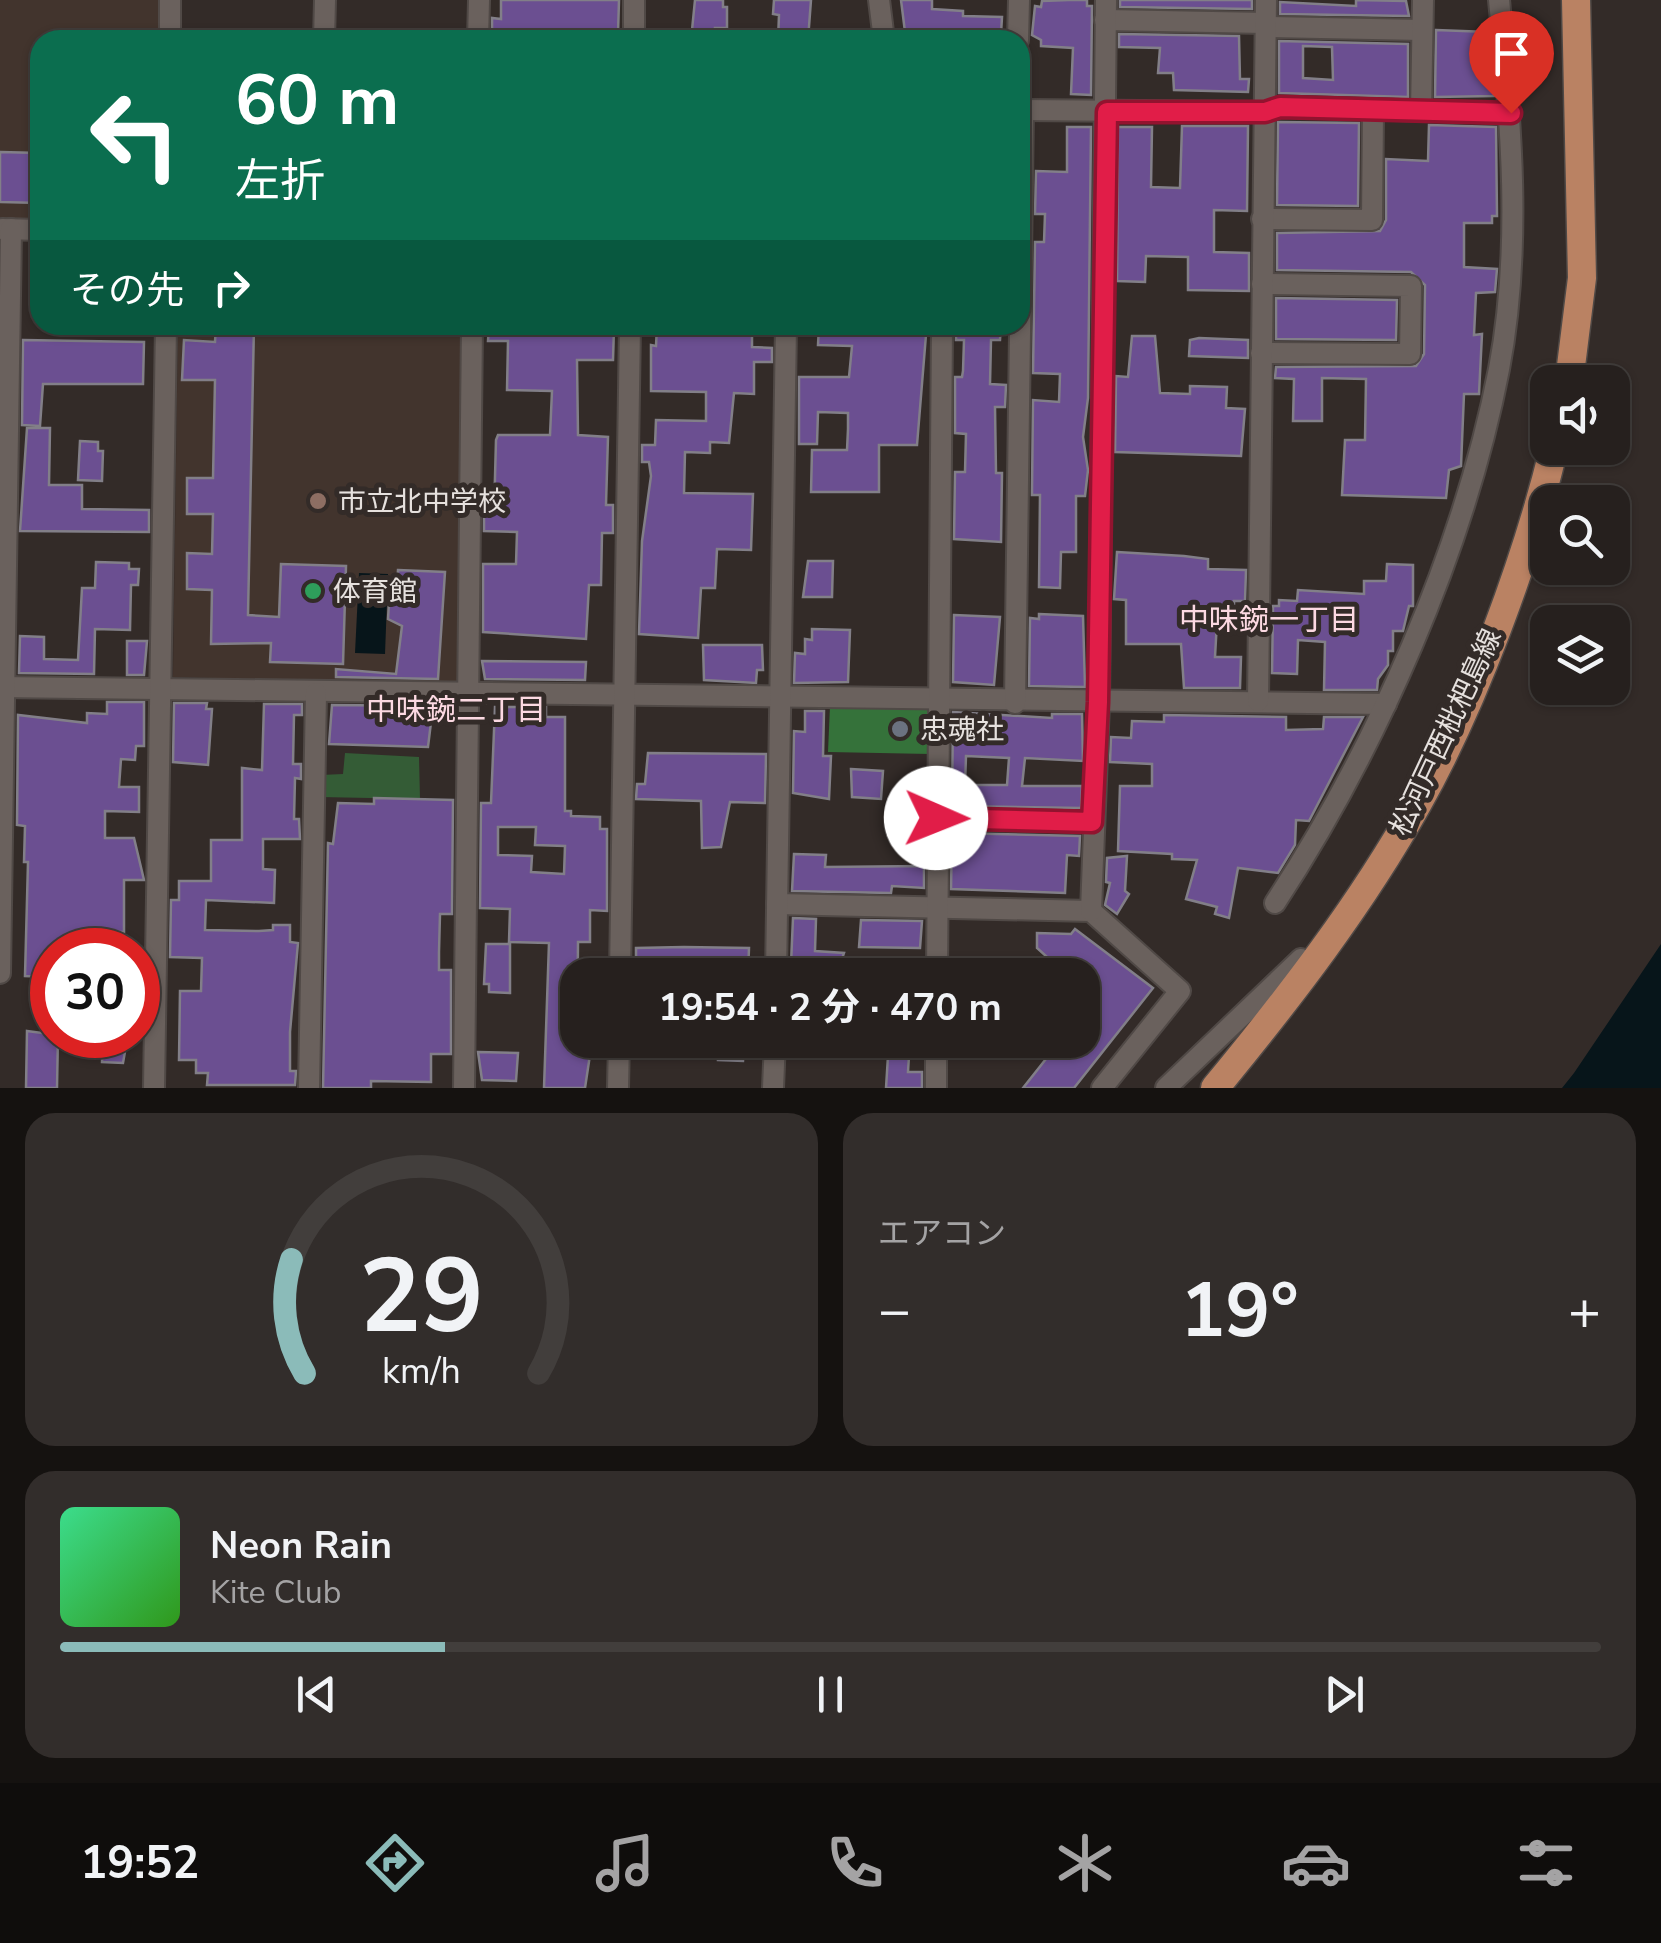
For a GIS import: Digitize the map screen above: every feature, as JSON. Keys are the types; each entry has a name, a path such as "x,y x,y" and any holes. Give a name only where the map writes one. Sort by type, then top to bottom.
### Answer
{"main road":[{"path":"1572,365 1582,278 1576,0"},
{"name":"松河戸西枇杷島線","path":"1215,1088 1358,901 1420,800 1517,570 1549,465"}],"street":[{"path":"170,0 170,30"},
{"path":"324,30 325,0"},
{"path":"478,30 479,0"},
{"path":"634,0 634,30"},
{"path":"879,0 883,30"},
{"path":"1018,30 1019,0"},
{"path":"1258,701 1266,0"},
{"path":"1421,111 1423,0"},
{"path":"1274,903 1320,833 1386,704 1461,514 1500,368 1510,248 1511,113 1499,0"},
{"path":"1091,911 1098,702 1106,10 1266,25 1422,30"},
{"path":"1030,110 1265,112 1280,107 1511,113"},
{"path":"1262,219 1372,220 1373,110"},
{"path":"0,973 6,229"},
{"path":"1261,352 1410,354 1411,286 1262,284"},
{"path":"154,1088 166,335"},
{"path":"464,1088 472,335"},
{"path":"620,958 630,335"},
{"path":"776,958 786,335"},
{"path":"937,958 942,335"},
{"path":"1015,703 1019,335"},
{"path":"2,687 1015,703 1386,704"},
{"path":"309,1088 316,693"},
{"path":"936,818 1092,822"},
{"path":"777,904 1091,911 1180,991 1102,1088"},
{"path":"1166,1088 1302,960 1311,966"},
{"path":"618,1088 619,1058"},
{"path":"773,1088 774,1058"},
{"path":"936,1058 936,1088"}],"shaded area":[{"path":"0,0 158,0 158,30 30,30 30,224 0,223"},
{"name":"市立北中学校","path":"178,335 463,335 459,678 453,684 173,677"},
{"path":"359,573 388,574 385,654 355,653"},
{"path":"1661,944 1661,1088 1562,1088 1574,1073"}],"green space":[{"path":"830,706 925,707 931,715 930,754 828,752"},
{"path":"345,753 419,757 420,799 320,797 321,775 343,774"}],"building":[{"path":"501,0 619,0 618,30 492,30 492,18 501,19"},
{"path":"695,0 723,0 727,28 692,30"},
{"path":"774,0 811,0 809,30 778,30 779,15 773,14"},
{"path":"901,0 932,0 932,9 963,11 963,16 1002,17 1001,30 905,30"},
{"path":"1087,0 1087,6 1092,6 1091,95 1071,94 1073,48 1041,46 1041,40 1032,35 1035,6 1041,7 1042,1"},
{"path":"1120,0 1252,0 1252,9 1120,7"},
{"path":"1356,0 1406,1 1409,16 1280,14 1280,2 1356,6"},
{"path":"1436,30 1488,32 1494,96 1435,97"},
{"path":"1119,34 1239,36 1240,79 1249,79 1248,92 1174,90 1173,73 1158,73 1160,48 1119,47"},
{"path":"1279,41 1408,44 1408,97 1279,93","holes":["1303,46 1332,47 1333,80 1303,78"]},
{"path":"1278,122 1359,123 1358,206 1277,205"},
{"path":"1429,125 1496,127 1497,216 1492,216 1492,223 1464,223 1464,267 1497,269 1495,292 1476,293 1474,335 1482,334 1479,394 1464,394 1461,466 1449,470 1446,498 1342,495 1345,440 1365,440 1366,379 1322,378 1322,421 1293,421 1294,379 1275,378 1276,367 1416,366 1424,354 1425,285 1411,272 1277,270 1277,233 1380,231 1386,220 1386,159 1428,161"},
{"path":"1182,126 1248,126 1247,211 1214,210 1214,252 1249,253 1249,291 1188,290 1188,257 1146,256 1145,282 1117,281 1118,127 1152,127 1151,187 1180,188"},
{"path":"1067,127 1091,127 1088,398 1083,437 1088,470 1085,496 1076,496 1076,552 1061,552 1060,588 1039,587 1040,495 1032,495 1033,400 1059,402 1060,374 1033,373 1035,242 1044,242 1045,214 1035,214 1036,171 1067,172"},
{"path":"0,152 30,153 30,203 0,202"},
{"path":"1276,298 1397,300 1396,340 1276,339"},
{"path":"215,335 254,335 248,615 279,617 281,564 346,566 343,664 270,662 271,643 211,644 212,590 187,589 187,553 212,554 213,514 187,514 187,478 213,478 215,380 182,380 184,340 215,342"},
{"path":"488,335 614,335 613,360 577,360 578,435 608,437 606,505 613,505 613,533 602,533 601,585 589,585 586,639 483,632 483,564 516,564 517,532 484,531 484,514 494,514 496,440 498,435 550,435 552,391 507,390 508,341 488,341"},
{"path":"657,335 752,335 752,347 772,348 772,362 754,362 754,394 734,393 729,443 710,442 710,453 685,452 684,493 753,494 751,550 717,549 715,588 701,588 698,638 639,634 642,541 651,476 649,462 642,462 642,445 655,445 656,420 706,421 706,392 651,391 651,345 656,346"},
{"path":"818,335 926,335 917,445 879,445 879,492 811,492 812,450 847,450 848,413 818,412 817,444 799,444 799,377 849,377 852,346 818,345"},
{"path":"956,335 1000,335 1000,340 991,340 990,384 1006,385 1005,407 995,407 996,473 1002,473 1001,542 954,539 955,472 965,472 966,434 955,433 955,377 962,377 964,340 956,340"},
{"path":"1132,336 1155,336 1160,393 1190,394 1190,386 1227,387 1226,408 1245,409 1241,456 1115,452 1116,376 1128,377"},
{"path":"23,340 144,342 143,384 43,384 40,426 22,425"},
{"path":"1190,340 1248,340 1248,358 1189,356"},
{"path":"27,428 50,428 49,485 82,485 82,509 149,510 149,532 20,531"},
{"path":"80,441 98,442 98,451 103,451 102,481 78,480"},
{"path":"1117,552 1208,559 1208,569 1246,570 1245,601 1234,601 1234,622 1217,621 1215,657 1241,657 1240,688 1184,688 1181,644 1126,644 1126,600 1114,599"},
{"path":"808,561 833,561 832,597 803,597"},
{"path":"96,562 129,563 129,569 139,569 138,585 131,585 130,630 95,629 94,674 19,673 20,636 44,637 44,659 78,660 82,588 95,588"},
{"path":"1387,564 1413,565 1413,606 1409,606 1403,631 1393,631 1393,651 1388,651 1388,665 1378,679 1377,690 1324,690 1325,642 1298,640 1297,674 1272,673 1273,606 1279,606 1279,600 1297,601 1298,590 1364,594 1364,581 1386,581"},
{"path":"398,570 445,572 438,679 336,677 336,669 396,674 402,626 388,619 389,603 396,603"},
{"path":"1039,614 1083,616 1085,687 1029,686 1030,618 1039,619"},
{"path":"954,615 1000,617 994,685 953,682"},
{"path":"812,629 850,630 848,682 794,683 795,653 805,654 805,639 812,640"},
{"path":"127,641 147,641 144,675 127,675"},
{"path":"703,645 762,645 763,670 757,670 756,683 704,680"},
{"path":"482,661 586,662 585,680 485,679"},
{"path":"107,702 144,702 144,746 136,746 135,760 121,759 119,787 139,787 139,812 105,811 105,838 134,838 144,880 124,880 124,928 30,928 30,976 25,976 28,862 24,862 25,826 17,825 18,715 87,723 87,713 107,714"},
{"path":"174,703 207,703 206,709 212,709 208,765 173,762"},
{"path":"264,704 302,704 302,715 294,715 293,764 301,764 301,779 295,778 294,819 299,819 300,839 263,839 263,869 275,870 274,903 206,900 205,930 259,931 273,930 273,925 290,925 290,942 298,943 290,1032 290,1071 296,1071 295,1085 207,1085 208,1073 196,1073 196,1060 179,1060 180,991 201,991 202,958 170,957 171,900 179,900 179,881 211,881 211,840 242,840 242,768 262,770"},
{"path":"332,705 433,706 428,747 329,744"},
{"path":"495,707 546,707 546,717 565,717 565,811 571,811 571,816 600,817 600,829 607,829 607,911 590,910 590,942 578,942 578,958 560,958 560,1058 590,1058 585,1088 544,1088 549,943 509,942 510,909 480,908 481,803 491,803","holes":["498,827 536,827 535,845 565,846 564,874 531,872 532,856 498,855"]},
{"path":"805,711 824,711 823,756 831,756 829,799 793,793 794,731 805,732"},
{"path":"953,712 1052,718 1052,714 1082,714 1083,761 1025,758 1022,786 1082,786 1081,808 952,806","holes":["966,756 1009,758 1007,785 965,785"]},
{"path":"1164,715 1286,717 1286,730 1323,729 1324,717 1363,717 1309,821 1296,820 1295,845 1278,873 1238,868 1229,918 1215,914 1217,907 1186,899 1197,860 1172,859 1172,854 1118,851 1120,786 1152,786 1152,764 1110,762 1111,737 1131,738 1132,721 1164,722"},
{"path":"648,753 766,754 765,803 730,802 721,847 702,848 701,801 636,799 637,784 645,784"},
{"path":"851,769 883,771 881,799 852,797"},
{"path":"374,798 453,800 452,914 440,914 439,952 439,970 451,970 451,1054 431,1054 431,1082 371,1081 371,1088 323,1088 328,843 333,844 338,803 374,804"},
{"path":"952,833 1080,836 1079,856 1067,855 1065,893 951,889"},
{"path":"794,854 826,855 825,867 924,866 924,888 892,886 891,893 792,891"},
{"path":"1127,856 1125,891 1129,894 1117,914 1105,905 1110,883 1106,882 1107,858"},
{"path":"793,918 816,919 815,951 844,953 842,958 791,958"},
{"path":"861,920 922,921 920,948 859,947"},
{"path":"1075,929 1153,988 1100,1055 1100,958 1048,958 1037,948 1037,933 1071,934"},
{"path":"486,944 510,944 510,993 489,992 489,984 484,984"},
{"path":"636,948 749,948 749,958 636,958"},
{"path":"27,1031 30,1058 58,1058 57,1088 26,1088"},
{"path":"478,1052 518,1053 516,1081 482,1080"},
{"path":"102,1058 124,1058 123,1063 102,1062"},
{"path":"718,1058 743,1058 743,1061"},
{"path":"888,1058 909,1058 908,1072 922,1072 922,1088 886,1088"},
{"path":"1047,1058 1098,1058 1074,1088 1023,1088"}],"place":[{"name":"市立北中学校","path":"318,501"},
{"name":"体育館","path":"313,591"},
{"name":"忠魂社","path":"900,729"}],"district":[{"name":"中味鋺一丁目","path":"1269,620"},
{"name":"中味鋺二丁目","path":"456,710"}],"route":[{"path":"936,818 1092,822 1098,702 1107,112 1265,112 1280,107 1511,113"}]}
